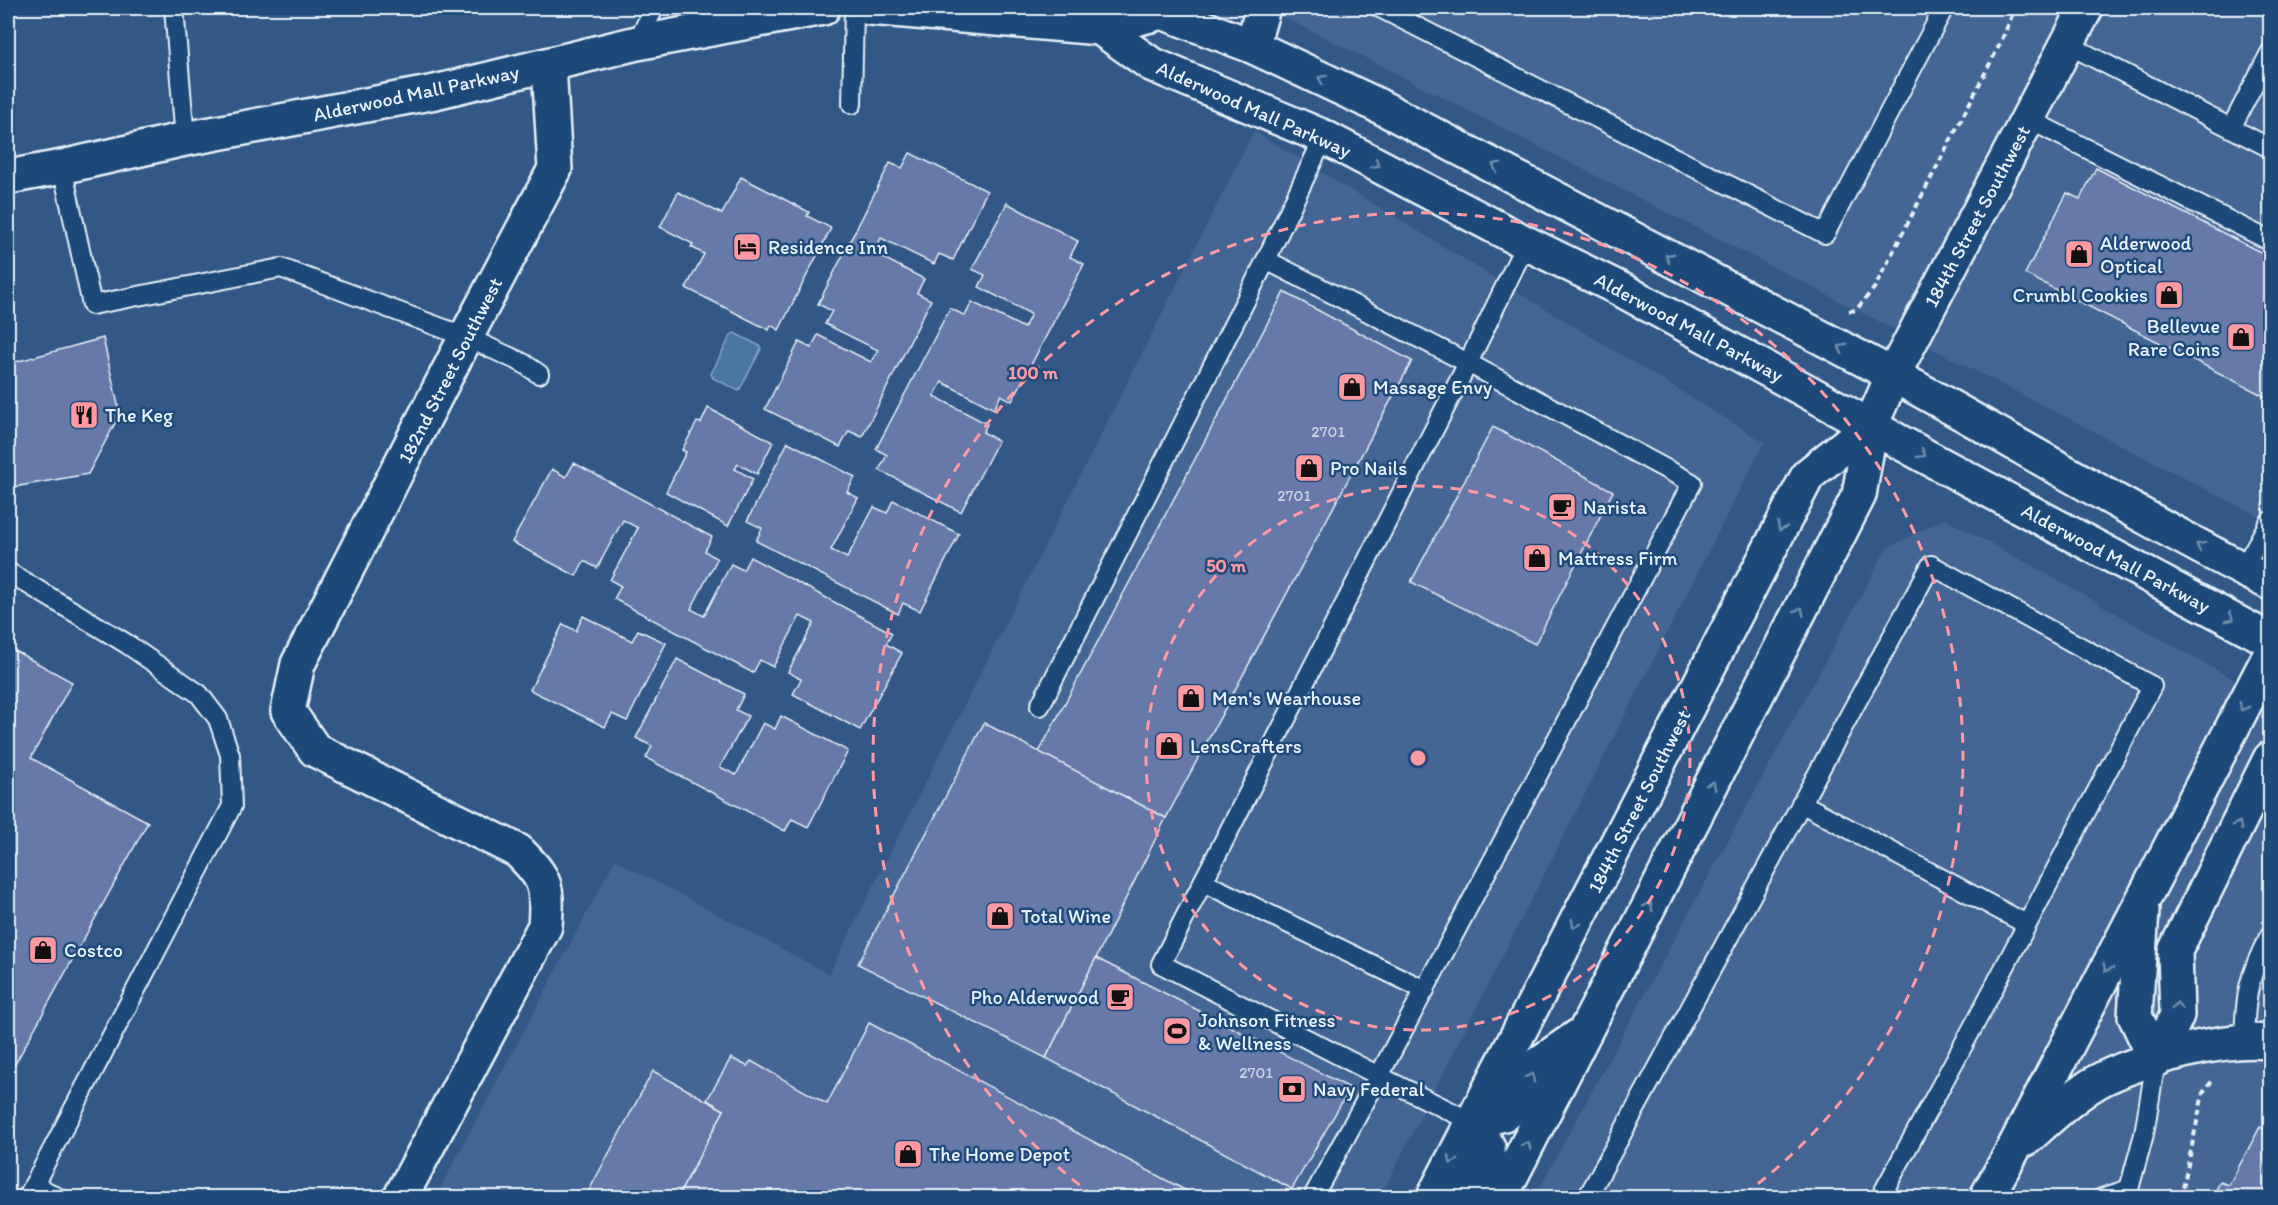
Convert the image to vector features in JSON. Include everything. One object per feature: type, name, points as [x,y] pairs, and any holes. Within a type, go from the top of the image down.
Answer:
[{"type":"main road","name":"Alderwood Mall Parkway","points":[[8,177],[185,139],[435,92],[637,43],[823,8]]},
{"type":"main road","points":[[870,8],[1100,28],[1162,12],[1252,45],[1379,106],[1893,375],[1976,419],[2025,450],[2257,576]]},
{"type":"main road","points":[[1252,45],[1263,8]]},
{"type":"main road","name":"184th Street Southwest","points":[[1500,1197],[1859,495],[1871,425],[1893,375],[2086,8]]},
{"type":"main road","name":"Alderwood Mall Parkway","points":[[1100,28],[1151,64],[1324,137],[1526,243],[1622,290],[1938,463],[2271,640]]},
{"type":"main road","name":"182nd Street Southwest","points":[[400,1197],[544,926],[548,895],[538,871],[519,851],[315,750],[288,711],[298,664],[555,169],[549,65]]},
{"type":"main road","name":"184th Street Southwest","points":[[1433,1197],[1808,475],[1871,425]]},
{"type":"main road","points":[[1986,1197],[2013,1150],[2271,655]]},
{"type":"main road","points":[[2156,1059],[2177,1015],[2175,951],[2271,759]]},
{"type":"main road","points":[[2143,897],[2135,1016],[2156,1059]]},
{"type":"main road","points":[[1467,1197],[1488,1152],[1488,1147],[1472,1122],[1504,1114],[1510,1110],[1544,1058],[1583,1032]]},
{"type":"main road","points":[[2013,1150],[2063,1106],[2104,1077],[2203,1046],[2257,1042]]},
{"type":"lane","points":[[174,8],[185,139]]},
{"type":"lane","points":[[637,43],[654,8]]},
{"type":"lane","points":[[852,104],[854,8]]},
{"type":"lane","points":[[1380,8],[1825,234],[1944,8]]},
{"type":"lane","points":[[2067,44],[2271,148]]},
{"type":"lane","points":[[2232,128],[2271,54]]},
{"type":"lane","points":[[2028,119],[2271,242]]},
{"type":"lane","points":[[1040,706],[1266,260],[1324,137]]},
{"type":"lane","points":[[62,167],[92,305],[281,268],[466,337],[523,363],[539,374]]},
{"type":"lane","points":[[1472,1122],[1161,964],[1468,363],[1526,243]]},
{"type":"lane","points":[[1266,260],[1468,363],[1692,483],[1425,990],[1314,1192]]},
{"type":"lane","points":[[2257,576],[2271,521]]},
{"type":"lane","points":[[1587,1197],[1931,565],[2152,686],[1880,1197]]},
{"type":"lane","points":[[8,572],[127,644],[199,694],[218,718],[231,765],[232,806],[31,1191],[58,1197]]},
{"type":"lane","points":[[1802,803],[2026,924]]},
{"type":"lane","points":[[1203,882],[1425,990]]},
{"type":"lane","points":[[2257,1042],[2245,1001],[2256,961],[2271,935]]},
{"type":"lane","points":[[2102,1197],[2129,1193],[2144,1134],[2156,1059]]},
{"type":"path","points":[[1843,312],[1856,310],[1875,287],[2001,42],[2015,8]]},
{"type":"path","points":[[2181,1197],[2203,1093]]},
{"type":"shaded area","points":[[1265,8],[2270,8],[2270,522],[1358,54]]},
{"type":"shaded area","points":[[1254,131],[1764,442],[1380,1197],[435,1198],[615,860],[829,974]]},
{"type":"shaded area","points":[[734,333],[760,346],[761,349],[739,391],[713,378],[711,374]]},
{"type":"shaded area","points":[[1945,519],[2270,698],[2270,1197],[1534,1198],[1887,548]]},
{"type":"building","points":[[910,153],[987,191],[953,260],[939,254],[934,264],[881,238],[874,253],[924,279],[917,293],[931,300],[862,437],[849,431],[840,447],[765,409],[799,342],[811,348],[818,335],[871,362],[878,350],[825,324],[832,311],[818,304],[890,163],[902,168]]},
{"type":"building","points":[[2096,168],[2270,257],[2270,399],[2025,274],[2067,193],[2080,199]]},
{"type":"building","points":[[741,177],[809,212],[807,216],[831,228],[779,330],[771,325],[769,330],[686,288],[704,254],[691,247],[693,244],[660,227],[678,192],[722,214]]},
{"type":"building","points":[[1007,203],[1078,241],[1070,257],[1084,264],[1012,401],[1001,395],[994,409],[942,382],[934,396],[987,424],[983,432],[998,441],[961,512],[879,470],[887,455],[876,449],[950,308],[965,316],[972,302],[1024,328],[1031,314],[979,287],[985,275],[972,269]]},
{"type":"building","points":[[1284,292],[1412,361],[1166,818],[1039,752]]},
{"type":"building","points":[[103,338],[120,414],[88,474],[8,488],[8,364]]},
{"type":"building","points":[[708,408],[773,442],[757,474],[738,464],[735,469],[753,479],[728,526],[666,492],[686,452],[682,450],[697,422],[701,423]]},
{"type":"building","points":[[1493,427],[1613,491],[1535,644],[1411,582]]},
{"type":"building","points":[[788,442],[855,477],[847,492],[858,498],[831,550],[847,558],[874,507],[887,513],[893,500],[959,534],[920,611],[903,603],[898,614],[756,541],[762,528],[747,521]]},
{"type":"building","points":[[574,463],[712,537],[705,551],[717,559],[691,609],[704,616],[731,564],[743,570],[750,557],[892,633],[886,644],[902,653],[860,730],[793,694],[801,679],[788,672],[814,623],[800,616],[773,667],[760,660],[753,673],[614,599],[621,586],[610,580],[638,528],[623,520],[597,568],[584,561],[576,576],[512,542],[552,469],[566,477]]},
{"type":"building","points":[[583,616],[632,641],[638,630],[666,643],[627,721],[612,714],[605,727],[530,690],[563,624],[576,631]]},
{"type":"building","name":"Costco","points":[[8,647],[72,682],[31,758],[148,822],[8,1077]]},
{"type":"building","points":[[677,659],[744,694],[736,710],[748,716],[720,767],[736,775],[763,723],[775,729],[781,716],[848,751],[808,827],[792,819],[785,831],[646,758],[652,746],[636,738]]},
{"type":"building","name":"Total Wine","points":[[984,723],[1166,818],[1046,1058],[858,964]]},
{"type":"building","points":[[1096,958],[1350,1088],[1292,1189],[1046,1058]]},
{"type":"building","name":"The Home Depot","points":[[869,1023],[1200,1198],[677,1198],[724,1110],[707,1100],[731,1058],[747,1066],[751,1061],[827,1104]]},
{"type":"building","points":[[653,1071],[724,1110],[677,1198],[585,1198]]},
{"type":"building","points":[[2260,1127],[2270,1132],[2270,1198],[2212,1198],[2220,1182],[2229,1185]]},
{"type":"place","name":"Residence Inn","points":[[747,247]]},
{"type":"place","name":"Alderwood Optical","points":[[2079,254]]},
{"type":"place","name":"Crumbl Cookies","points":[[2169,295]]},
{"type":"place","name":"Bellevue Rare Coins","points":[[2241,337]]},
{"type":"place","name":"Massage Envy","points":[[1352,387]]},
{"type":"place","name":"The Keg","points":[[84,415]]},
{"type":"place","name":"Pro Nails","points":[[1309,468]]},
{"type":"place","name":"Narista","points":[[1562,507]]},
{"type":"place","name":"Mattress Firm","points":[[1537,558]]},
{"type":"place","name":"Men's Wearhouse","points":[[1191,698]]},
{"type":"place","name":"LensCrafters","points":[[1169,746]]},
{"type":"place","name":"Total Wine","points":[[1000,916]]},
{"type":"place","name":"Costco","points":[[43,950]]},
{"type":"place","name":"Pho Alderwood","points":[[1120,997]]},
{"type":"place","name":"Johnson Fitness & Wellness","points":[[1177,1031]]},
{"type":"place","name":"Navy Federal","points":[[1292,1089]]},
{"type":"place","name":"The Home Depot","points":[[908,1154]]}]
